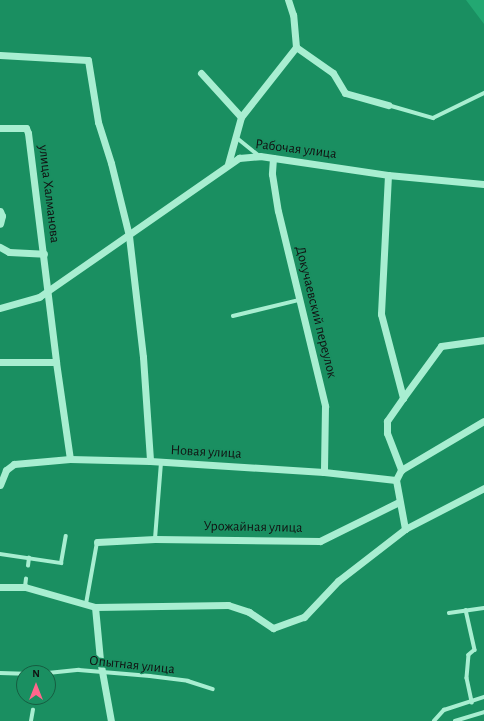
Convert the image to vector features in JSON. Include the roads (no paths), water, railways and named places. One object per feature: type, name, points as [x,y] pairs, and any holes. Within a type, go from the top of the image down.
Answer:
[{"type":"street","points":[[228,164],[241,117],[296,47],[293,15],[288,0]]},
{"type":"street","points":[[296,47],[333,73],[345,92],[388,105]]},
{"type":"street","points":[[0,55],[88,60],[98,122],[112,163],[129,236],[143,357],[150,461]]},
{"type":"street","points":[[202,73],[241,117]]},
{"type":"street","name":"улица Халманова","points":[[0,128],[26,128],[28,133],[56,362],[70,459]]},
{"type":"street","name":"Рабочая улица","points":[[0,308],[39,297],[129,236],[228,164],[239,158],[260,156],[388,175],[484,184]]},
{"type":"street","name":"Докучаевский переулок","points":[[273,158],[278,211],[325,406],[324,472]]},
{"type":"street","points":[[388,175],[381,314],[403,398]]},
{"type":"street","points":[[0,212],[2,216],[0,224]]},
{"type":"street","points":[[0,247],[9,252],[44,254]]},
{"type":"street","points":[[401,470],[388,433],[387,421],[441,346],[484,340]]},
{"type":"street","points":[[0,362],[56,362]]},
{"type":"street","points":[[405,529],[396,480],[401,470],[484,421]]},
{"type":"street","name":"Новая улица","points":[[0,485],[6,470],[14,464],[70,459],[150,461],[324,472],[396,480]]},
{"type":"street","points":[[0,587],[25,587],[95,607],[228,605],[249,612],[273,628],[304,617],[338,581],[405,529],[484,488]]},
{"type":"street","name":"Урожайная улица","points":[[97,542],[155,539],[320,541],[399,502]]},
{"type":"street","points":[[95,607],[100,660],[104,673],[111,721]]},
{"type":"lane","points":[[388,105],[433,118],[484,93]]},
{"type":"lane","points":[[236,137],[260,156]]},
{"type":"lane","points":[[233,316],[299,300]]},
{"type":"lane","points":[[155,539],[161,462]]},
{"type":"lane","points":[[0,554],[61,563],[66,536]]},
{"type":"lane","points":[[86,604],[97,542]]},
{"type":"lane","points":[[28,566],[29,558]]},
{"type":"lane","points":[[25,587],[26,579]]},
{"type":"lane","points":[[449,613],[484,608]]},
{"type":"lane","points":[[466,610],[474,650],[468,655],[467,678],[472,702]]},
{"type":"lane","name":"Опытная улица","points":[[56,672],[78,670],[188,681],[213,689]]},
{"type":"lane","points":[[0,673],[16,674]]},
{"type":"lane","points":[[434,721],[444,710],[484,697]]},
{"type":"lane","points":[[31,721],[33,710]]},
{"type":"lane","points":[[455,721],[484,712]]}]
